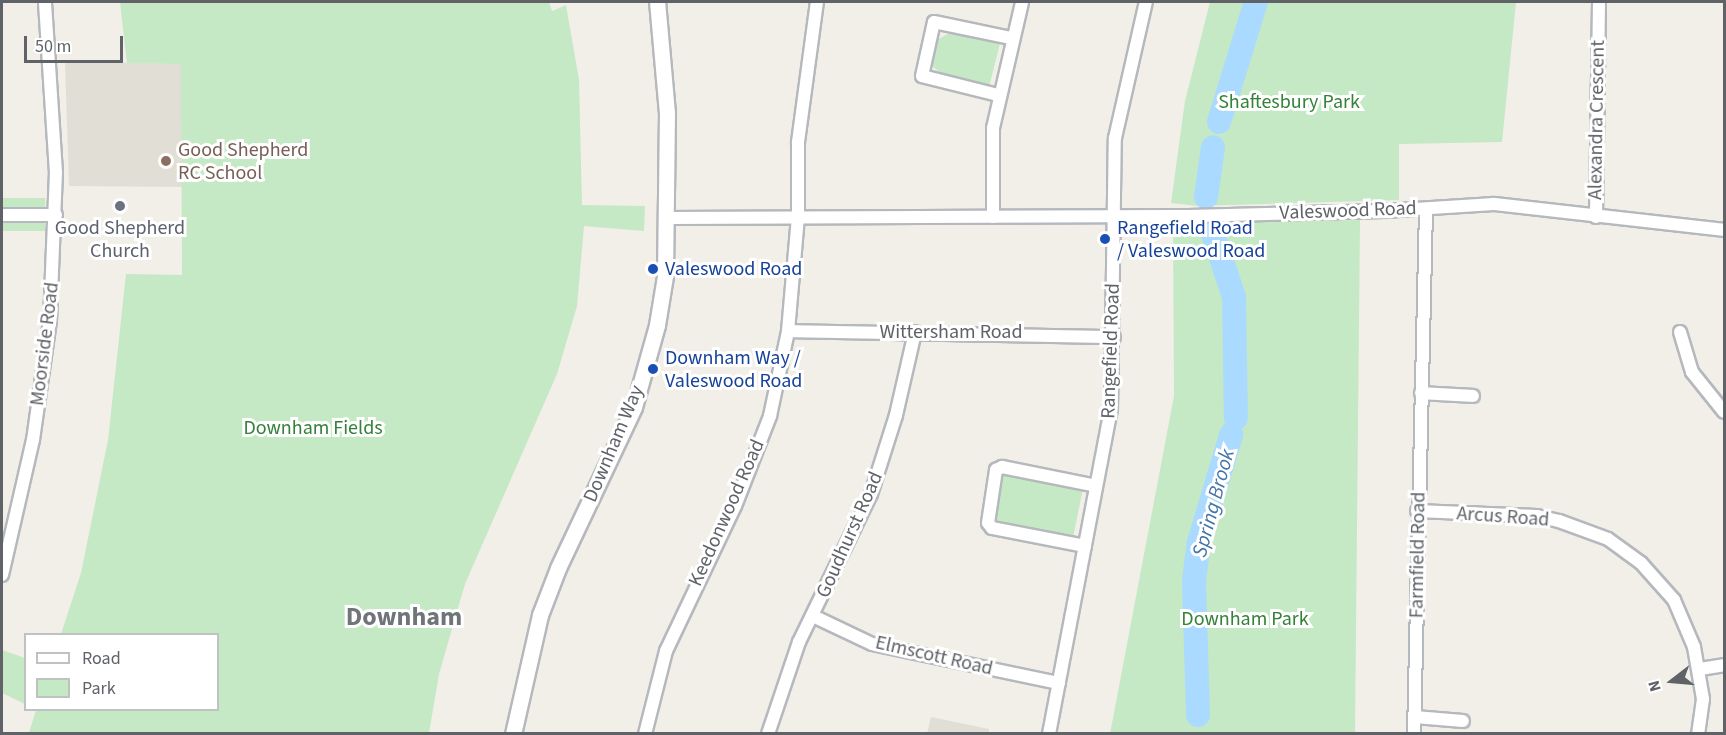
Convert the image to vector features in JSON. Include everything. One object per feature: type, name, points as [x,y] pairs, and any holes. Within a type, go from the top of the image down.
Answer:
[{"type":"street","name":"Moorside Road","points":[[2,575],[33,440],[50,321],[56,215],[55,106],[45,2]]},
{"type":"street","name":"Downham Way","points":[[513,734],[522,681],[547,596],[634,406],[657,325],[667,218],[667,113],[657,2]]},
{"type":"street","name":"Keedonwood Road","points":[[645,734],[670,641],[735,506],[766,427],[788,331],[798,217],[798,142],[817,2]]},
{"type":"street","points":[[993,217],[993,144],[998,95],[1022,2]]},
{"type":"street","name":"Rangefield Road","points":[[1049,734],[1111,410],[1118,115],[1146,2]]},
{"type":"street","name":"Alexandra Crescent","points":[[1599,2],[1596,217],[1725,230]]},
{"type":"street","points":[[998,95],[922,76],[934,22],[1011,38]]},
{"type":"street","name":"Valeswood Road","points":[[667,218],[1114,217],[1426,209],[1494,204],[1596,217]]},
{"type":"street","name":"Farmfield Road","points":[[1414,734],[1426,209]]},
{"type":"street","points":[[2,215],[56,215]]},
{"type":"street","name":"Wittersham Road","points":[[788,331],[1114,337]]},
{"type":"street","name":"Goudhurst Road","points":[[768,734],[799,642],[877,477],[915,332]]},
{"type":"street","points":[[1680,332],[1692,372],[1725,412]]},
{"type":"street","points":[[1421,393],[1473,396]]},
{"type":"street","points":[[1085,546],[992,528],[988,523],[996,470],[1002,467],[1096,486]]},
{"type":"street","name":"Arcus Road","points":[[1418,512],[1537,516],[1584,528],[1608,539],[1641,563],[1674,600],[1700,669],[1702,699],[1698,734]]},
{"type":"street","name":"Elmscott Road","points":[[813,616],[872,644],[1059,683]]},
{"type":"street","points":[[1700,669],[1725,665]]},
{"type":"street","points":[[1415,717],[1463,721]]},
{"type":"shaded area","name":"Good Shepherd RC School","points":[[65,62],[216,64],[183,216],[183,187],[69,186]]},
{"type":"shaded area","points":[[931,717],[989,729],[989,733],[927,733]]},
{"type":"green space","name":"Downham Fields","points":[[120,2],[549,2],[552,11],[566,5],[579,80],[582,205],[645,206],[644,231],[584,226],[577,306],[557,374],[465,584],[439,674],[429,733],[29,733],[36,711],[219,711],[219,633],[61,633],[81,573],[108,440],[126,274],[182,275],[181,64],[127,63]]},
{"type":"green space","name":"Shaftesbury Park","points":[[1210,2],[1516,2],[1502,142],[1399,144],[1399,200],[1198,206],[1171,203],[1185,101]]},
{"type":"green space","points":[[953,31],[1000,43],[989,87],[944,76],[932,66],[937,40]]},
{"type":"green space","points":[[2,198],[45,198],[45,209],[2,209]]},
{"type":"green space","name":"Downham Park","points":[[1360,220],[1355,733],[1110,734],[1174,396],[1173,222]]},
{"type":"green space","points":[[2,221],[45,221],[45,231],[2,231]]},
{"type":"green space","points":[[1001,473],[1083,488],[1073,538],[994,522]]},
{"type":"green space","points":[[2,650],[24,658],[24,704],[2,693]]},
{"type":"waterway","name":"Spring Brook","points":[[1219,122],[1256,2]]},
{"type":"waterway","points":[[1206,197],[1213,147]]},
{"type":"waterway","name":"Spring Brook","points":[[1211,228],[1234,297],[1236,418]]},
{"type":"waterway","name":"Spring Brook","points":[[1198,715],[1194,581],[1199,542],[1231,435]]},
{"type":"place","name":"Good Shepherd RC School","points":[[166,161]]},
{"type":"place","name":"Good Shepherd Church","points":[[120,206]]},
{"type":"place","name":"Rangefield Road / Valeswood Road","points":[[1105,239]]},
{"type":"place","name":"Valeswood Road","points":[[653,269]]},
{"type":"place","name":"Downham Way / Valeswood Road","points":[[653,369]]},
{"type":"district","name":"Downham","points":[[404,617]]}]
